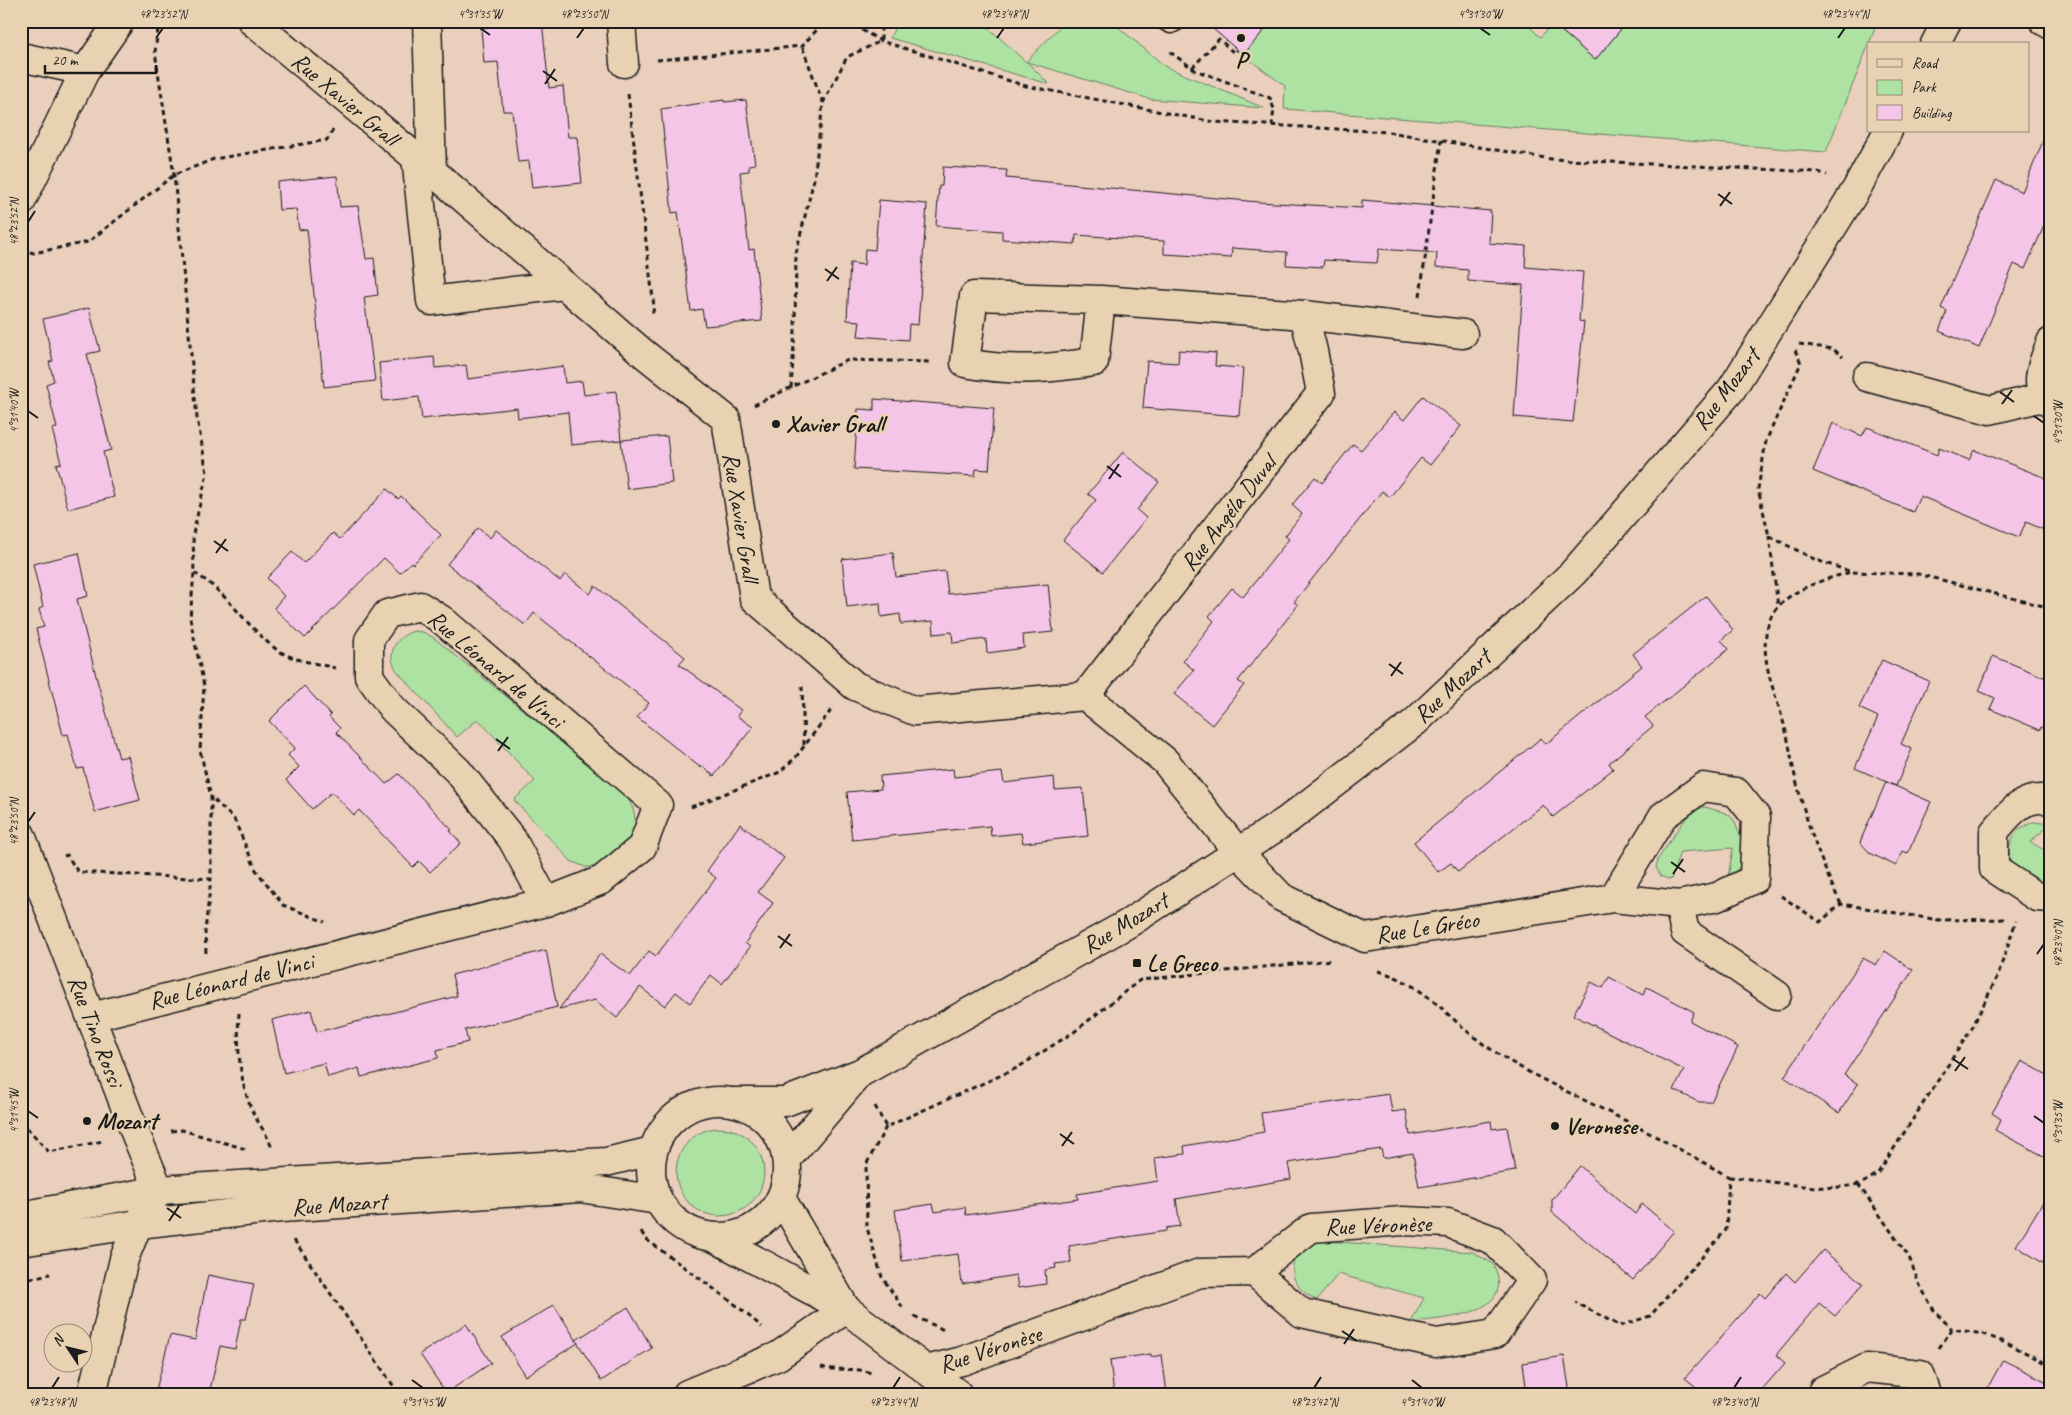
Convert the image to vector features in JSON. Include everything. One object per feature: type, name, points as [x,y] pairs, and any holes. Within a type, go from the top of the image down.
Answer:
[{"type":"street","points":[[21,202],[85,71],[120,21]]},
{"type":"street","name":"Rue Xavier Grall","points":[[252,21],[348,103],[424,164],[642,353],[726,418],[754,598],[855,686],[915,711],[1085,696]]},
{"type":"street","points":[[424,164],[427,21]]},
{"type":"street","points":[[621,21],[624,63]]},
{"type":"street","points":[[1936,42],[1947,21]]},
{"type":"street","points":[[2044,21],[2051,25]]},
{"type":"street","points":[[21,57],[85,71]]},
{"type":"street","name":"Rue Mozart","points":[[733,1102],[786,1102],[860,1073],[1129,923],[1237,851],[1286,821],[1415,722],[1573,573],[1731,390],[1857,188],[1887,132]]},
{"type":"street","name":"Rue Xavier Grall","points":[[424,164],[430,301],[564,285]]},
{"type":"street","points":[[1101,300],[1094,362],[1034,370],[995,368],[965,363],[974,296],[1101,300],[1304,316],[1463,334]]},
{"type":"street","name":"Rue Angéla Duval","points":[[1085,696],[1321,392],[1314,351],[1304,316]]},
{"type":"street","points":[[1867,377],[1990,410],[2047,400],[2038,374],[2051,342]]},
{"type":"street","name":"Rue Léonard de Vinci","points":[[91,1017],[546,902],[602,880],[642,847],[658,805],[442,620],[420,606],[387,614],[369,640],[369,676]]},
{"type":"street","points":[[369,676],[393,709],[458,771],[512,839],[546,902]]},
{"type":"street","points":[[1085,696],[1165,761],[1237,851]]},
{"type":"street","points":[[1613,898],[1663,816],[1704,788],[1736,792],[1756,817],[1754,879]]},
{"type":"street","points":[[2044,898],[1994,868],[1994,832],[2017,805],[2044,799],[2051,800]]},
{"type":"street","name":"Rue Tino Rossi","points":[[21,835],[159,1190]]},
{"type":"street","name":"Rue Le Gréco","points":[[1237,851],[1281,897],[1365,938],[1613,898],[1679,905],[1717,898],[1754,879]]},
{"type":"street","points":[[1679,905],[1685,932],[1777,995]]},
{"type":"street","name":"Rue Mozart","points":[[787,1159],[860,1073]]},
{"type":"street","points":[[713,1237],[755,1227],[781,1198],[787,1179],[787,1159],[777,1133],[758,1113],[733,1102],[712,1101],[692,1106],[680,1113],[661,1133],[652,1151],[651,1176],[658,1200],[672,1219],[691,1232],[713,1237],[846,1308],[958,1394]]},
{"type":"street","name":"Rue Mozart","points":[[21,1242],[138,1224],[279,1195],[606,1162],[652,1151]]},
{"type":"street","name":"Rue Mozart","points":[[21,1216],[159,1190],[279,1195],[580,1188],[658,1200]]},
{"type":"street","points":[[92,1394],[124,1259],[138,1224],[159,1190]]},
{"type":"street","points":[[781,1198],[846,1308]]},
{"type":"street","name":"Rue Véronèse","points":[[926,1370],[962,1361],[1200,1274],[1254,1272],[1311,1228],[1403,1221],[1448,1223],[1494,1240],[1532,1280],[1495,1334],[1436,1343],[1302,1313],[1254,1272]]},
{"type":"street","points":[[687,1394],[778,1356],[846,1308]]},
{"type":"street","points":[[1822,1394],[1823,1390],[1867,1368],[1924,1384]]},
{"type":"lane","points":[[1165,21],[1171,24],[1177,21]]},
{"type":"path","points":[[159,21],[155,52],[174,175],[196,418],[207,473],[193,534],[194,573],[190,618],[204,686],[200,750],[211,797],[211,879],[205,931],[206,962]]},
{"type":"path","points":[[642,353],[654,307],[624,63],[802,46],[825,21]]},
{"type":"path","points":[[846,21],[881,41],[1026,86],[1214,122],[1389,132],[1551,159],[1818,172],[1832,177]]},
{"type":"path","points":[[881,21],[881,41]]},
{"type":"path","points":[[1192,68],[1218,39],[1234,53],[1237,50]]},
{"type":"path","points":[[790,388],[795,330],[796,253],[814,179],[823,104],[847,57],[881,41]]},
{"type":"path","points":[[1166,44],[1169,52],[1192,68],[1270,98],[1274,108],[1272,125]]},
{"type":"path","points":[[802,46],[823,104]]},
{"type":"path","points":[[21,250],[34,253],[88,242],[174,175],[214,159],[327,140],[348,103]]},
{"type":"path","points":[[1416,328],[1441,140]]},
{"type":"path","points":[[1778,607],[1768,536],[1758,489],[1766,441],[1801,363],[1791,343],[1833,349],[1867,377]]},
{"type":"path","points":[[726,418],[848,360],[965,363]]},
{"type":"path","points":[[1768,536],[1816,560],[1852,572],[1918,574],[2051,608]]},
{"type":"path","points":[[1840,904],[1822,866],[1812,835],[1794,772],[1786,729],[1772,686],[1765,649],[1770,618],[1778,607],[1812,583],[1852,572]]},
{"type":"path","points":[[194,573],[209,581],[243,619],[277,650],[297,659],[369,676]]},
{"type":"path","points":[[801,639],[804,745]]},
{"type":"path","points":[[658,805],[692,807],[780,772],[804,745],[824,716],[855,686]]},
{"type":"path","points":[[211,797],[234,819],[256,870],[283,904],[326,922]]},
{"type":"path","points":[[78,872],[211,879]]},
{"type":"path","points":[[1754,879],[1820,922],[1840,904]]},
{"type":"path","points":[[1374,970],[1394,975],[1425,992],[1485,1045],[1531,1073],[1675,1145],[1729,1177],[1760,1179],[1816,1188],[1858,1184],[1878,1173],[1972,1028],[1998,975],[2016,919],[2044,898]]},
{"type":"path","points":[[1840,904],[1938,920],[2016,919]]},
{"type":"path","points":[[962,1361],[948,1332],[906,1312],[882,1277],[867,1228],[866,1165],[886,1127],[1016,1068],[1074,1032],[1140,980],[1336,959]]},
{"type":"path","points":[[248,977],[239,1009],[238,1052],[251,1109],[270,1141],[279,1195],[288,1232],[399,1394]]},
{"type":"path","points":[[874,1104],[886,1127]]},
{"type":"path","points":[[1575,1302],[1620,1326],[1650,1316],[1726,1230],[1729,1177]]},
{"type":"path","points":[[1858,1184],[1909,1257],[1919,1284],[1935,1312],[1952,1329],[1984,1334],[2013,1346],[2051,1366]]},
{"type":"path","points":[[636,1226],[647,1240],[736,1305],[766,1331],[778,1356],[832,1370],[863,1369],[878,1376]]},
{"type":"path","points":[[21,1280],[59,1272]]},
{"type":"path","points":[[1924,1384],[1952,1329]]},
{"type":"green space","points":[[898,21],[981,21],[1026,62],[1065,21],[1111,21],[1166,67],[1264,108],[1150,99],[1027,62],[1049,84],[890,38]]},
{"type":"green space","points":[[1272,21],[1524,21],[1540,37],[1553,24],[1595,60],[1628,21],[1878,21],[1870,42],[1867,42],[1867,49],[1826,152],[1284,109],[1285,86],[1243,55]]},
{"type":"green space","points":[[414,631],[423,632],[434,638],[621,789],[634,813],[635,826],[632,839],[599,867],[585,867],[571,861],[514,800],[535,781],[478,719],[457,737],[397,671],[392,658],[394,646],[402,637]]},
{"type":"green space","points":[[1706,807],[1727,814],[1735,822],[1743,849],[1742,861],[1739,867],[1728,877],[1733,848],[1680,852],[1671,880],[1660,876],[1656,867],[1658,859],[1673,836],[1692,813]]},
{"type":"green space","points":[[2033,822],[2051,824],[2030,842],[2051,854],[2051,881],[2034,881],[2013,867],[2009,857],[2009,847],[2013,837],[2019,829]]},
{"type":"green space","points":[[720,1128],[737,1131],[745,1135],[757,1147],[761,1155],[764,1172],[761,1189],[757,1197],[745,1209],[737,1213],[720,1216],[703,1213],[695,1209],[683,1197],[679,1189],[676,1172],[679,1155],[683,1147],[695,1135],[703,1131]]},
{"type":"green space","points":[[1312,1240],[1473,1252],[1493,1264],[1498,1281],[1496,1294],[1487,1304],[1474,1311],[1441,1319],[1411,1322],[1424,1298],[1338,1274],[1317,1300],[1299,1287],[1293,1272],[1297,1255]]},
{"type":"building","points":[[493,21],[542,21],[549,88],[563,86],[568,137],[577,137],[582,183],[532,188],[529,161],[518,162],[512,111],[503,111],[498,62],[484,63],[481,28],[494,26]]},
{"type":"building","name":"P","points":[[1204,21],[1272,21],[1243,55]]},
{"type":"building","points":[[1550,21],[1628,21],[1595,60]]},
{"type":"building","points":[[724,100],[724,102],[746,100],[755,164],[749,165],[749,171],[740,172],[749,250],[754,249],[762,321],[705,326],[702,309],[691,311],[678,212],[672,213],[661,109]]},
{"type":"building","points":[[2050,124],[2051,210],[2025,269],[2014,264],[1979,348],[1939,331],[1947,311],[1941,308],[1996,180],[2022,192]]},
{"type":"building","points":[[943,167],[1007,170],[1006,178],[1258,202],[1362,208],[1362,200],[1491,211],[1489,243],[1526,246],[1525,267],[1583,272],[1579,321],[1584,322],[1573,422],[1514,417],[1523,285],[1468,281],[1468,270],[1436,267],[1437,253],[1379,249],[1377,263],[1324,260],[1323,267],[1286,265],[1287,252],[1232,248],[1231,258],[1164,254],[1164,241],[1076,235],[1075,244],[1002,239],[1002,231],[936,226],[939,186],[942,186]]},
{"type":"building","points":[[337,176],[340,207],[358,206],[366,259],[374,258],[378,295],[364,297],[375,381],[324,387],[307,229],[299,230],[296,209],[279,210],[277,182]]},
{"type":"building","points":[[879,200],[927,204],[918,325],[909,324],[908,340],[858,336],[860,321],[847,320],[850,263],[864,265],[865,249],[875,250]]},
{"type":"building","points":[[89,308],[100,351],[87,354],[111,450],[103,452],[114,497],[68,509],[56,464],[61,463],[52,429],[57,428],[46,384],[54,381],[49,362],[53,361],[43,319]]},
{"type":"building","points":[[1179,350],[1216,353],[1215,366],[1243,368],[1239,416],[1143,408],[1147,361],[1178,363]]},
{"type":"building","points":[[434,357],[435,368],[466,365],[468,379],[563,366],[565,383],[582,381],[584,395],[616,391],[621,440],[571,445],[568,412],[518,418],[517,408],[422,419],[419,397],[383,401],[379,363]]},
{"type":"building","points":[[1423,396],[1461,426],[1430,465],[1421,458],[1390,497],[1382,491],[1294,602],[1298,605],[1238,681],[1244,685],[1212,725],[1174,694],[1194,670],[1183,661],[1214,621],[1209,616],[1232,588],[1243,597],[1289,539],[1285,536],[1302,514],[1292,505],[1315,477],[1322,483],[1353,444],[1361,450],[1394,412],[1404,420]]},
{"type":"building","points":[[874,399],[994,408],[989,470],[976,469],[975,476],[854,469],[858,409],[874,410]]},
{"type":"building","points":[[1833,423],[1862,436],[1867,427],[1937,455],[1939,448],[1969,460],[1974,450],[2051,480],[2051,533],[2026,522],[2019,537],[1920,496],[1913,512],[1813,471]]},
{"type":"building","points":[[667,436],[672,483],[627,489],[621,440]]},
{"type":"building","points":[[1123,452],[1159,482],[1137,510],[1146,518],[1103,572],[1063,540],[1096,500],[1088,494]]},
{"type":"building","points":[[387,489],[398,499],[401,496],[441,535],[413,564],[411,562],[400,573],[384,558],[305,638],[274,608],[284,596],[267,578],[292,552],[304,563],[333,533],[340,539]]},
{"type":"building","points":[[478,528],[490,538],[496,530],[560,581],[565,574],[590,594],[595,586],[685,657],[679,664],[741,710],[737,716],[753,727],[714,776],[702,766],[701,768],[637,717],[649,703],[534,613],[525,625],[447,564]]},
{"type":"building","points":[[79,553],[88,596],[77,599],[97,680],[119,758],[128,756],[140,800],[95,812],[83,768],[77,769],[68,734],[63,735],[36,629],[44,627],[39,609],[43,607],[33,564]]},
{"type":"building","points":[[893,553],[896,577],[945,571],[948,594],[1048,584],[1053,632],[1023,635],[1024,648],[987,653],[986,639],[953,643],[952,632],[934,634],[933,621],[901,624],[900,614],[881,617],[880,603],[847,607],[842,559]]},
{"type":"building","points":[[1706,596],[1733,630],[1721,640],[1729,649],[1645,717],[1653,726],[1609,763],[1613,769],[1553,817],[1543,805],[1458,872],[1451,863],[1438,872],[1414,842],[1541,738],[1546,744],[1642,666],[1633,654]]},
{"type":"building","points":[[1993,656],[2051,680],[2051,731],[2041,727],[2040,730],[1990,709],[1995,698],[1979,691]]},
{"type":"building","points":[[1882,660],[1929,681],[1901,744],[1912,749],[1896,786],[1855,768],[1878,717],[1859,708]]},
{"type":"building","points":[[304,686],[331,715],[329,717],[340,728],[336,732],[386,784],[399,774],[452,830],[450,831],[461,843],[430,872],[419,861],[413,867],[359,810],[354,815],[332,792],[312,809],[286,780],[299,767],[288,755],[295,748],[269,721]]},
{"type":"building","points":[[953,769],[954,777],[1002,772],[1004,783],[1054,777],[1055,790],[1083,788],[1088,836],[1023,843],[1021,833],[991,836],[990,826],[852,840],[847,792],[881,789],[880,776]]},
{"type":"building","points":[[1886,782],[1931,802],[1908,853],[1902,851],[1896,866],[1870,853],[1860,842]]},
{"type":"building","points":[[740,824],[784,858],[758,892],[773,903],[745,943],[750,947],[722,984],[711,975],[690,1003],[676,992],[665,1006],[640,987],[617,1018],[595,1000],[559,1009],[600,954],[630,976],[649,951],[656,956],[716,878],[707,871]]},
{"type":"building","points":[[546,950],[557,1007],[465,1030],[468,1042],[437,1050],[438,1058],[399,1068],[361,1077],[359,1068],[328,1077],[324,1063],[284,1073],[272,1020],[311,1010],[317,1032],[457,996],[452,975]]},
{"type":"building","points":[[1885,951],[1913,970],[1844,1075],[1858,1084],[1839,1113],[1784,1077],[1863,958],[1876,965]]},
{"type":"building","points":[[1609,977],[1643,995],[1647,987],[1694,1012],[1690,1021],[1738,1047],[1711,1102],[1699,1102],[1674,1090],[1684,1070],[1573,1015],[1591,982],[1603,988]]},
{"type":"building","points":[[2022,1061],[2051,1077],[2051,1160],[1995,1130],[2001,1119],[1992,1113]]},
{"type":"building","points":[[1389,1094],[1392,1112],[1406,1110],[1410,1135],[1491,1121],[1492,1129],[1507,1127],[1515,1171],[1419,1187],[1413,1153],[1383,1158],[1381,1149],[1288,1163],[1291,1179],[1176,1199],[1180,1226],[1166,1228],[1166,1231],[1069,1246],[1071,1262],[1055,1264],[1056,1268],[1045,1270],[1046,1284],[1018,1288],[1016,1275],[962,1284],[958,1254],[902,1261],[895,1210],[933,1204],[935,1212],[965,1207],[966,1215],[1078,1199],[1077,1194],[1158,1181],[1155,1158],[1185,1154],[1184,1146],[1264,1132],[1261,1113]]},
{"type":"building","points":[[1580,1166],[1635,1214],[1642,1204],[1674,1231],[1633,1280],[1552,1212],[1552,1200]]},
{"type":"building","points":[[2051,1189],[2051,1268],[2016,1246]]},
{"type":"building","points":[[1823,1250],[1863,1284],[1835,1316],[1819,1303],[1776,1355],[1785,1363],[1758,1394],[1705,1394],[1685,1378],[1760,1293],[1765,1298],[1786,1273],[1795,1282]]},
{"type":"building","points":[[208,1275],[254,1284],[246,1319],[241,1319],[235,1349],[220,1346],[209,1394],[155,1394],[170,1335],[195,1340]]},
{"type":"building","points":[[554,1305],[578,1343],[525,1376],[502,1337]]},
{"type":"building","points":[[628,1307],[652,1348],[601,1381],[576,1340]]},
{"type":"building","points":[[466,1324],[491,1363],[446,1393],[420,1354]]},
{"type":"building","points":[[1151,1354],[1151,1357],[1162,1355],[1167,1394],[1114,1394],[1110,1360]]},
{"type":"building","points":[[1564,1356],[1570,1394],[1527,1394],[1523,1363]]},
{"type":"building","points":[[2003,1360],[2051,1384],[2051,1394],[1984,1394]]},
{"type":"place","name":"P","points":[[1241,38]]},
{"type":"place","name":"Xavier Grall","points":[[776,424]]},
{"type":"place","name":"Le Greco","points":[[1137,963]]},
{"type":"place","name":"Mozart","points":[[87,1121]]},
{"type":"place","name":"Veronese","points":[[1555,1126]]}]
